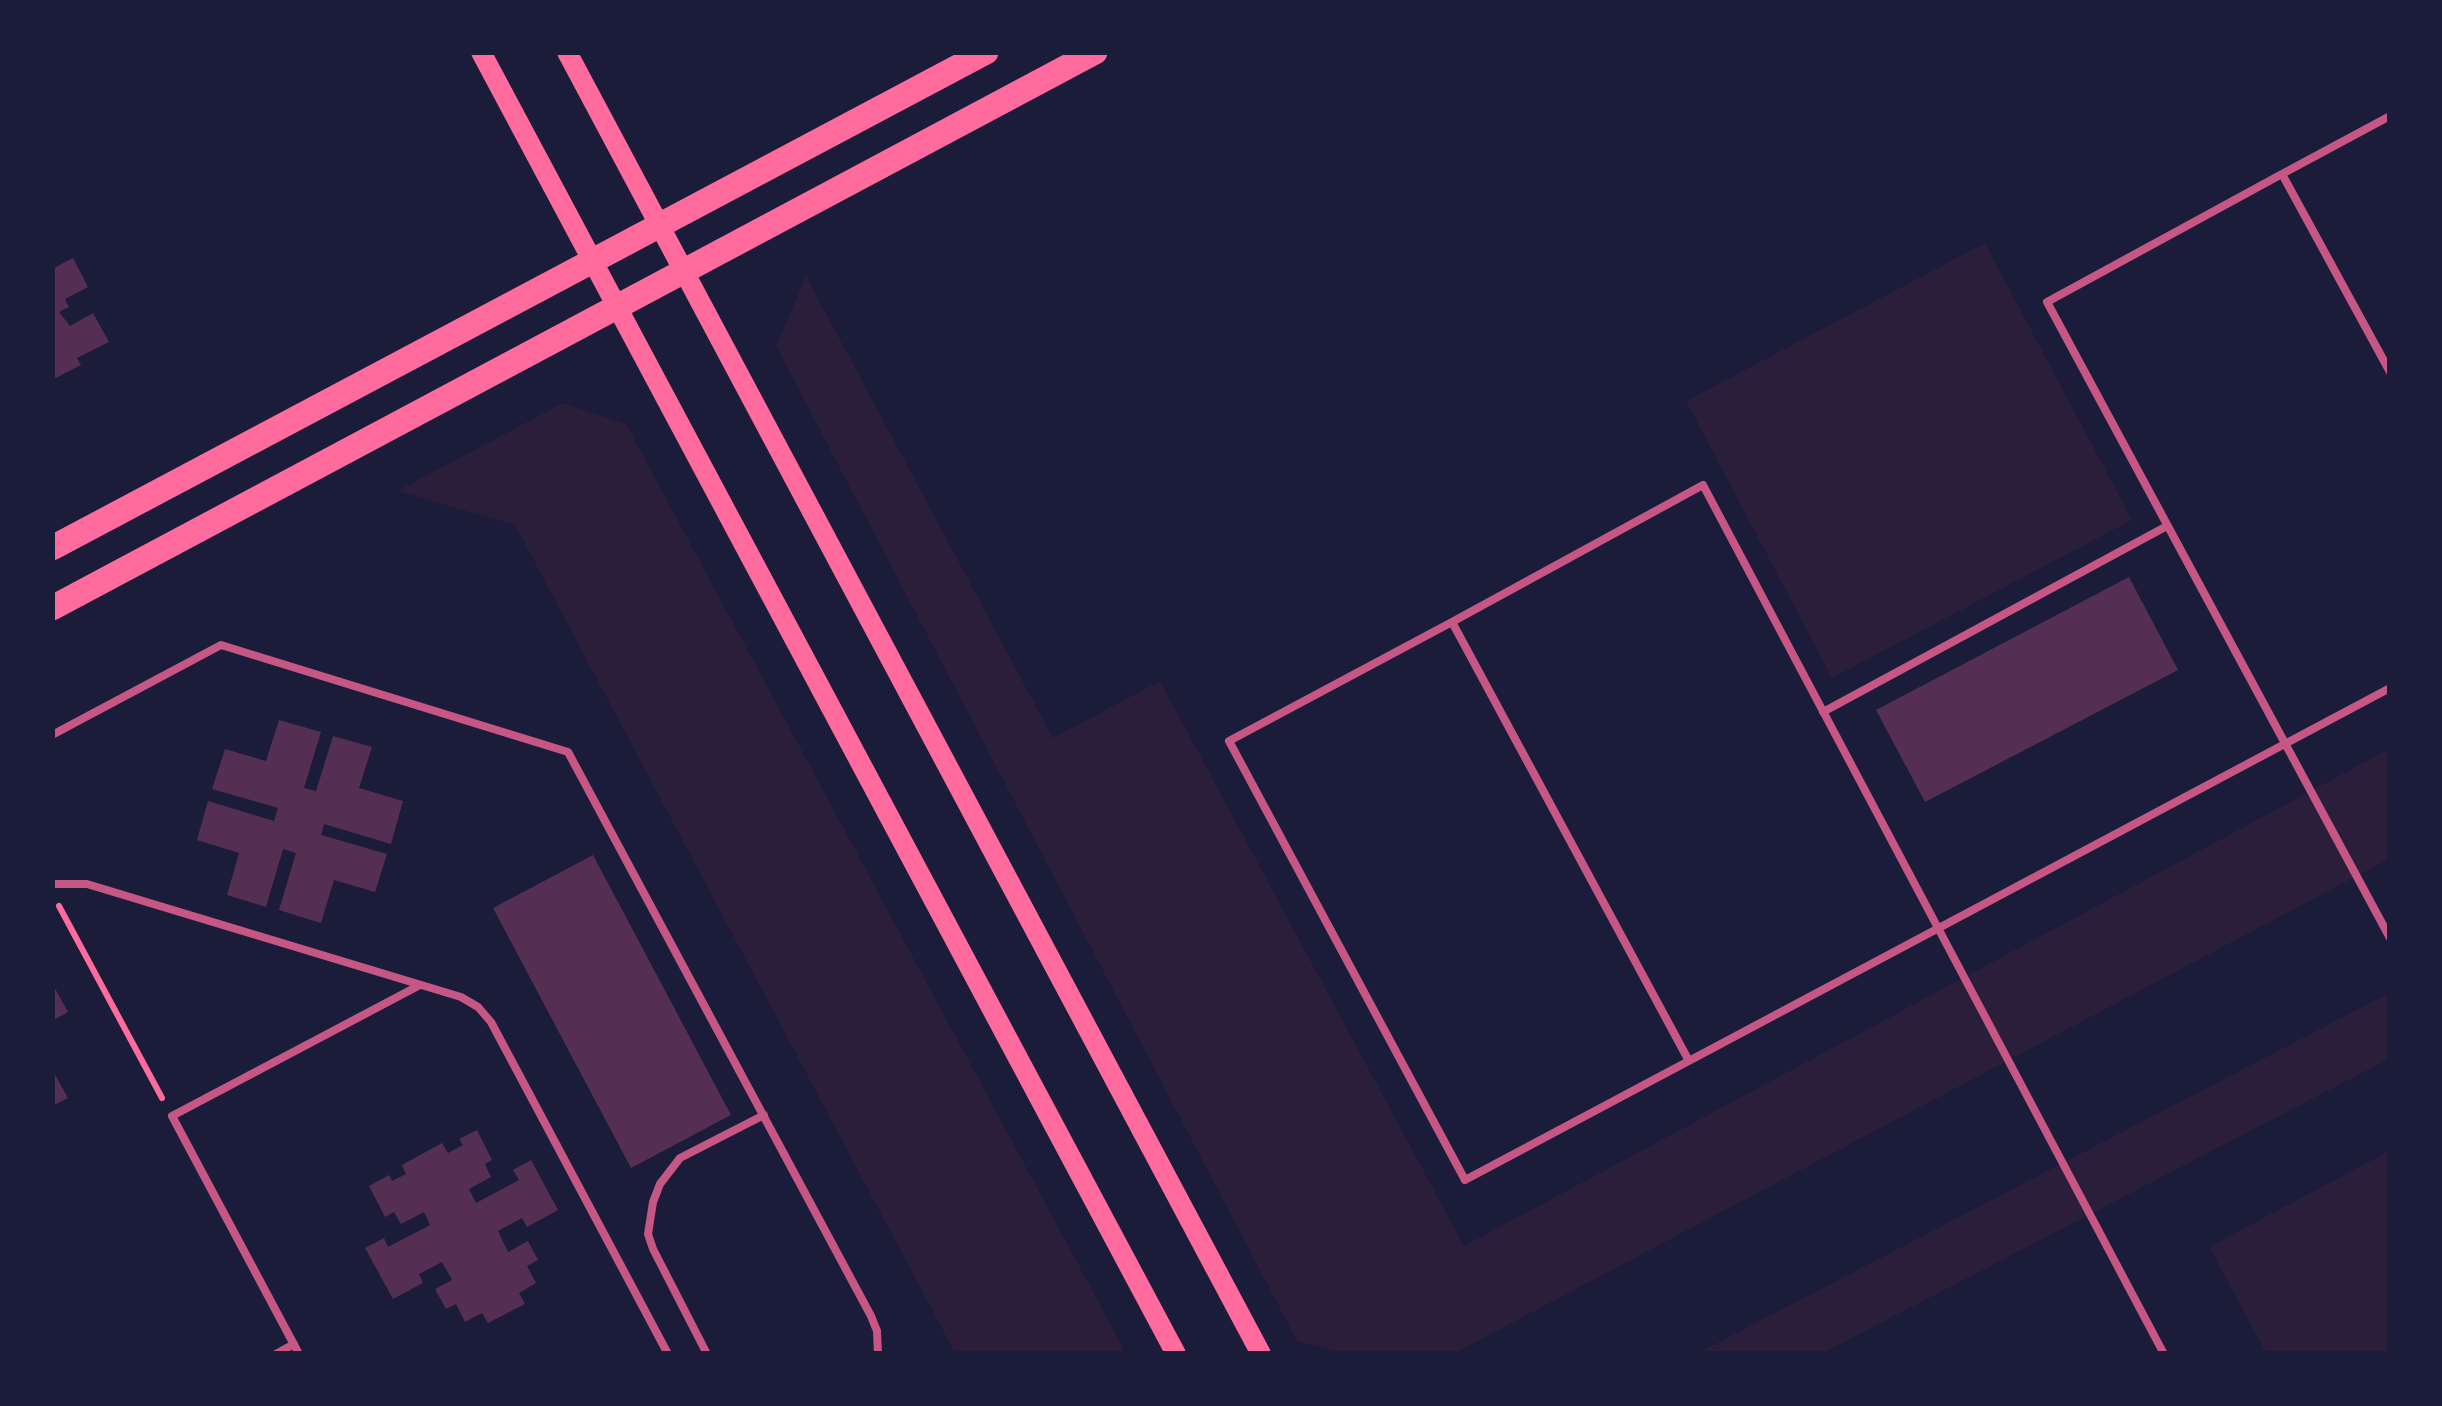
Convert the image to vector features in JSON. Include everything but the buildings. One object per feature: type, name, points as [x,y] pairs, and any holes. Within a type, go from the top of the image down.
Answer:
[{"type":"main road","points":[[481,52],[1176,1354]]},
{"type":"main road","points":[[567,52],[1261,1354]]},
{"type":"main road","points":[[52,548],[986,52]]},
{"type":"main road","points":[[52,608],[1096,52]]},
{"type":"lane","points":[[2390,116],[2047,302],[2390,938]]},
{"type":"lane","points":[[2282,174],[2390,372]]},
{"type":"lane","points":[[2164,1354],[1938,928],[1702,485],[1229,742],[1465,1180],[1938,928],[2390,688]]},
{"type":"lane","points":[[1823,712],[2168,526]]},
{"type":"lane","points":[[1452,622],[1689,1061]]},
{"type":"lane","points":[[52,735],[221,645],[568,752],[872,1316],[878,1330],[878,1354]]},
{"type":"lane","points":[[52,884],[86,884],[420,985],[478,1007],[491,1022],[668,1354]]},
{"type":"lane","points":[[299,1354],[172,1116],[420,985]]},
{"type":"lane","points":[[707,1354],[653,1249],[648,1234],[653,1202],[660,1184],[680,1158],[764,1115]]},
{"type":"lane","points":[[276,1354],[294,1344]]},
{"type":"path","points":[[52,894],[172,1116]]},
{"type":"shaded area","points":[[1985,243],[2132,520],[1832,678],[1686,401]]},
{"type":"shaded area","points":[[806,276],[1053,738],[1160,681],[1464,1246],[2389,749],[2389,859],[1455,1353],[1341,1353],[1297,1341],[776,346]]},
{"type":"shaded area","points":[[563,403],[626,424],[1126,1353],[955,1353],[515,525],[397,491]]},
{"type":"shaded area","points":[[2389,993],[2389,1059],[1823,1353],[1696,1354]]},
{"type":"shaded area","points":[[2389,1151],[2389,1353],[2266,1353],[2209,1247]]}]
